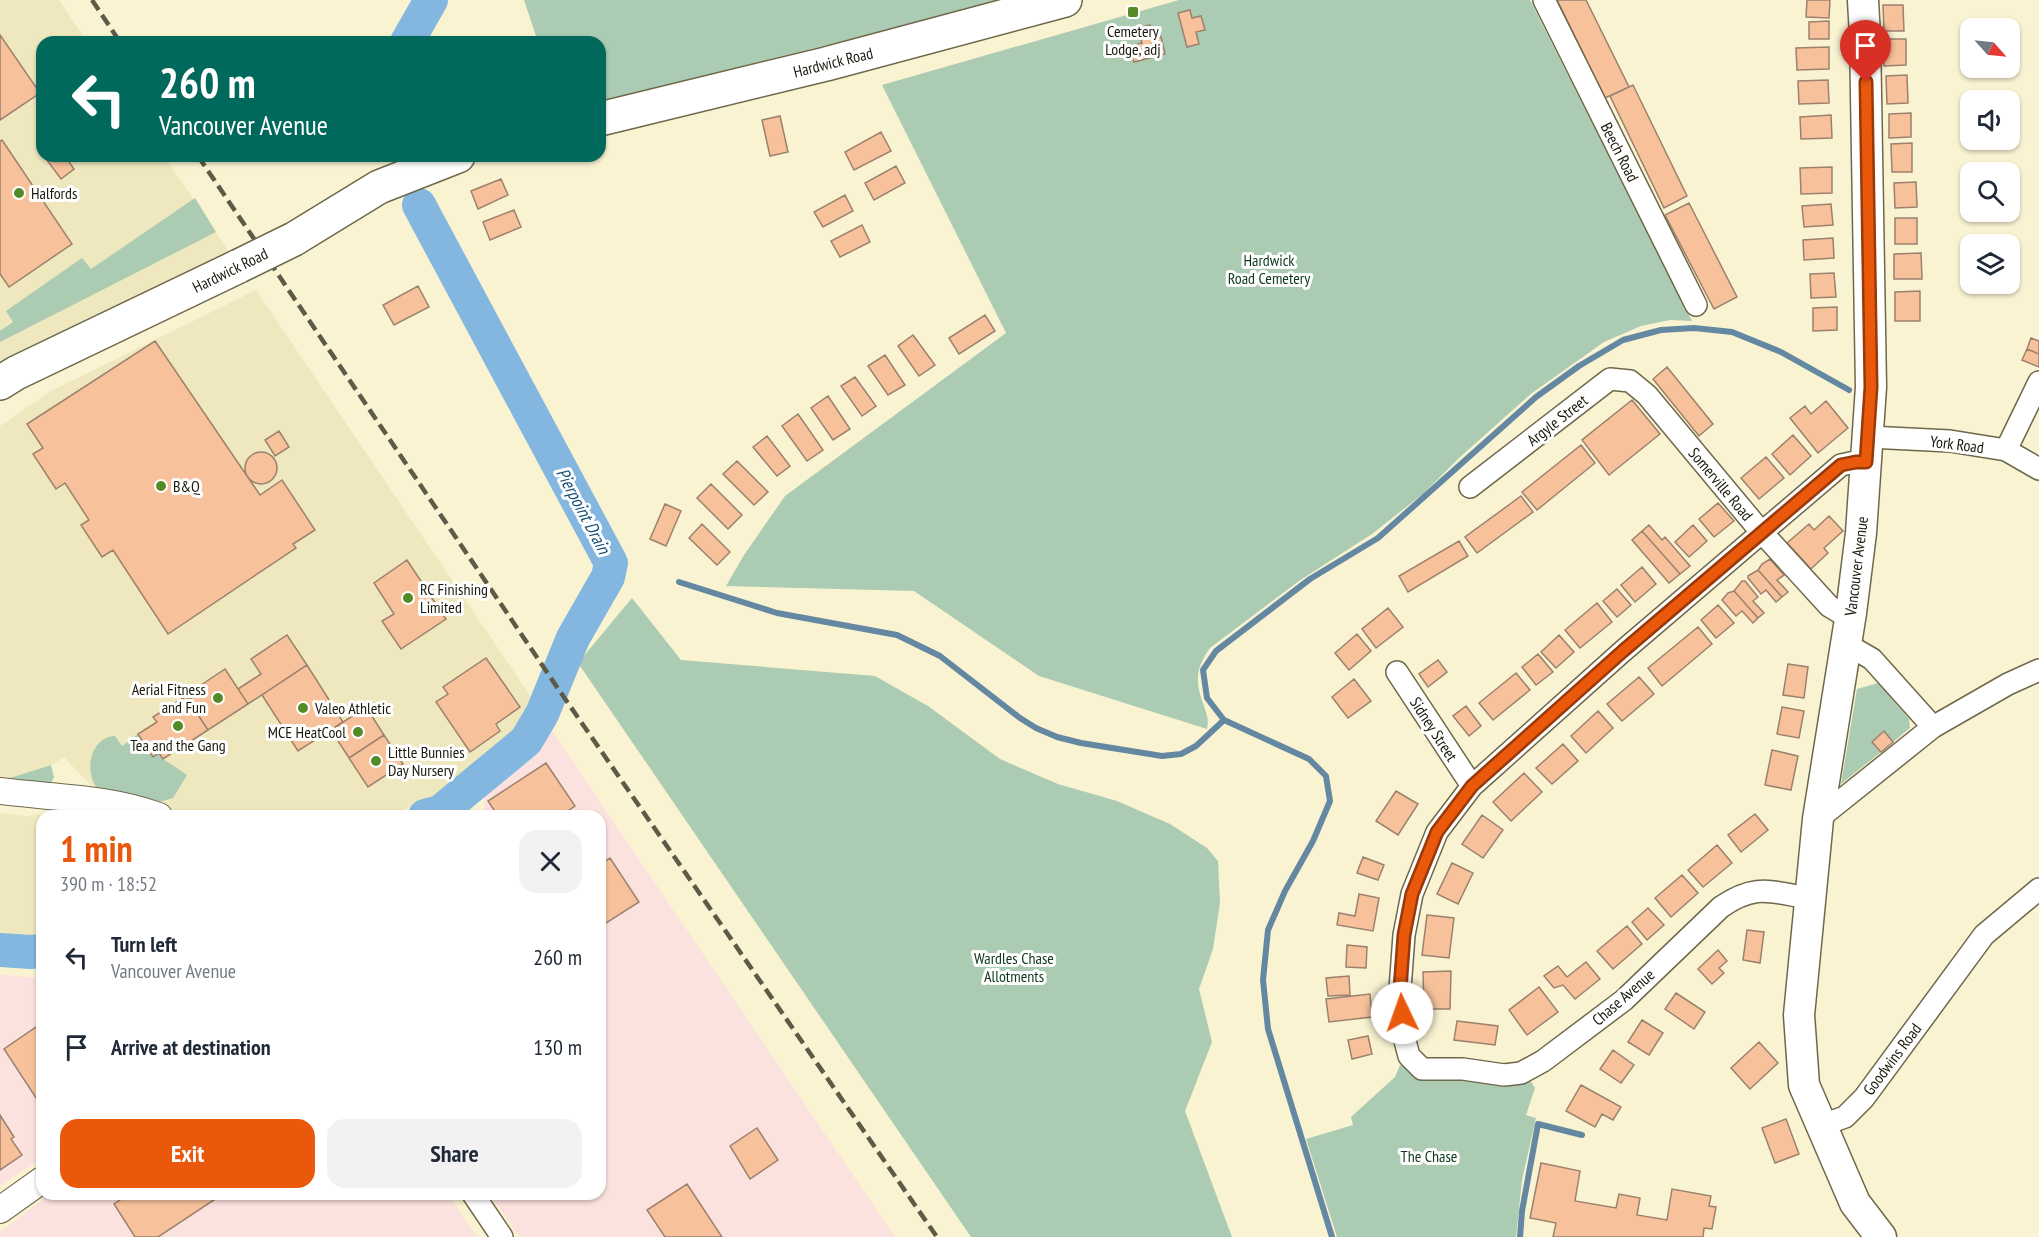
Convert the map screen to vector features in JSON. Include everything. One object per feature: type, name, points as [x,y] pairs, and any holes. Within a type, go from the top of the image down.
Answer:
[{"type":"main road","name":"Hardwick Road","points":[[606,118],[826,64],[1065,0]]},
{"type":"main road","name":"Vancouver Avenue","points":[[1822,1125],[1804,1085],[1799,1015],[1818,819],[1851,613],[1868,449],[1871,387],[1863,0]]},
{"type":"main road","name":"Hardwick Road","points":[[0,383],[16,373],[294,239],[379,187],[443,162]]},
{"type":"main road","points":[[1822,1125],[1855,1203],[1881,1237]]},
{"type":"street","name":"Beech Road","points":[[1544,0],[1696,305]]},
{"type":"street","name":"Argyle Street","points":[[1470,487],[1610,379],[1630,381],[1647,396]]},
{"type":"street","points":[[2006,450],[2039,382]]},
{"type":"street","name":"Somerville Road","points":[[1647,396],[1762,533],[1829,606],[1839,612],[1851,613]]},
{"type":"street","name":"York Road","points":[[1868,449],[1950,441],[2006,450],[2039,469]]},
{"type":"street","points":[[1472,786],[1623,651],[1841,465],[1856,462],[1868,449]]},
{"type":"street","points":[[1846,644],[1872,659],[1932,727]]},
{"type":"street","points":[[1818,819],[1932,727],[2008,684],[2039,670]]},
{"type":"street","name":"Sidney Street","points":[[1397,672],[1472,786]]},
{"type":"street","name":"Chase Avenue","points":[[1472,786],[1437,832],[1412,894],[1404,935],[1400,989],[1404,1037],[1409,1056],[1422,1070],[1463,1069],[1504,1075],[1521,1073],[1543,1061],[1624,1000],[1721,907],[1738,896],[1757,890],[1809,898]]},
{"type":"street","points":[[0,791],[118,804],[138,810]]},
{"type":"street","name":"Goodwins Road","points":[[1822,1125],[1845,1117],[1863,1098],[1984,935],[2039,889]]},
{"type":"street","points":[[0,1210],[36,1184]]},
{"type":"street","points":[[477,1200],[502,1237]]},
{"type":"shaded area","points":[[0,0],[59,0],[83,36],[36,36],[36,162],[168,162],[239,266],[0,383]]},
{"type":"shaded area","points":[[256,290],[539,709],[525,730],[467,784],[441,799],[401,810],[168,810],[98,793],[64,757],[51,765],[7,779],[0,778],[0,426],[51,391]]},
{"type":"shaded area","points":[[552,731],[606,810],[484,810],[485,791]]},
{"type":"shaded area","points":[[606,811],[895,1237],[519,1237],[494,1200],[606,1200]]},
{"type":"shaded area","points":[[0,813],[27,816],[36,814],[36,940],[0,938]]},
{"type":"shaded area","points":[[0,974],[36,978],[36,1162],[0,1186]]},
{"type":"shaded area","points":[[42,1200],[452,1200],[477,1237],[0,1237],[0,1232]]},
{"type":"green space","points":[[524,0],[1006,0],[606,100],[606,36],[536,36]]},
{"type":"green space","name":"Hardwick Road Cemetery","points":[[1179,0],[1530,0],[1692,321],[1670,320],[1641,326],[1604,342],[1532,393],[1459,458],[1424,493],[1372,534],[1299,581],[1210,648],[1201,663],[1198,676],[1199,690],[1208,722],[1207,729],[1039,676],[914,591],[726,586],[744,555],[785,496],[1006,333],[882,85]]},
{"type":"green space","points":[[195,198],[216,232],[0,342],[0,331],[13,322],[6,311],[82,258],[91,269]]},
{"type":"green space","name":"Wardles Chase Allotments","points":[[632,598],[681,660],[875,676],[928,706],[1000,759],[1058,784],[1117,801],[1170,824],[1207,848],[1218,861],[1220,903],[1213,949],[1199,989],[1212,1042],[1185,1111],[1232,1237],[971,1237],[578,663]]},
{"type":"green space","points":[[1878,683],[1909,719],[1910,728],[1893,742],[1872,742],[1881,752],[1841,784],[1857,689]]},
{"type":"green space","points":[[138,734],[153,757],[159,753],[163,759],[187,775],[173,798],[159,802],[97,788],[93,781],[90,765],[100,742],[115,736],[122,746]]},
{"type":"green space","points":[[51,765],[54,777],[49,787],[6,782],[7,779]]},
{"type":"green space","name":"The Chase","points":[[1400,1065],[1410,1068],[1528,1077],[1535,1088],[1526,1115],[1536,1118],[1522,1180],[1516,1237],[1337,1237],[1306,1139],[1353,1125],[1351,1117],[1395,1077]]},
{"type":"building","points":[[1557,0],[1586,0],[1629,87],[1605,98]]},
{"type":"building","points":[[1807,0],[1830,0],[1829,18],[1806,17]]},
{"type":"building","points":[[1883,5],[1903,5],[1904,31],[1884,31]]},
{"type":"building","points":[[1190,10],[1192,18],[1201,16],[1205,30],[1196,32],[1199,44],[1187,47],[1178,13]]},
{"type":"building","points":[[1829,21],[1829,39],[1809,39],[1809,22]]},
{"type":"building","points":[[1150,25],[1154,39],[1161,37],[1165,54],[1134,62],[1130,46],[1142,43],[1138,28]]},
{"type":"building","points":[[0,35],[36,87],[36,96],[0,120]]},
{"type":"building","points":[[1884,39],[1906,39],[1906,65],[1884,66]]},
{"type":"building","points":[[1829,47],[1829,69],[1797,70],[1796,48]]},
{"type":"building","points":[[1907,75],[1908,103],[1887,104],[1886,76]]},
{"type":"building","points":[[1828,80],[1829,103],[1799,104],[1798,81]]},
{"type":"building","points":[[1633,85],[1687,196],[1664,208],[1610,96]]},
{"type":"building","points":[[1911,113],[1911,137],[1889,138],[1889,114]]},
{"type":"building","points":[[1831,115],[1832,138],[1801,139],[1800,117]]},
{"type":"building","points":[[780,116],[788,152],[770,156],[762,120]]},
{"type":"building","points":[[881,132],[891,151],[854,170],[845,152]]},
{"type":"building","name":"Halfords","points":[[2,140],[72,244],[9,287],[0,274],[0,141]]},
{"type":"building","points":[[1912,143],[1912,172],[1892,172],[1891,144]]},
{"type":"building","points":[[48,162],[69,162],[74,169],[61,179]]},
{"type":"building","points":[[896,166],[905,183],[874,200],[865,183]]},
{"type":"building","points":[[1832,167],[1832,193],[1801,194],[1800,168]]},
{"type":"building","points":[[501,179],[508,195],[478,209],[471,191]]},
{"type":"building","points":[[1916,182],[1917,207],[1895,208],[1894,183]]},
{"type":"building","points":[[845,195],[853,211],[823,227],[814,212]]},
{"type":"building","points":[[1689,203],[1737,297],[1714,309],[1665,215]]},
{"type":"building","points":[[1831,204],[1833,225],[1804,227],[1802,206]]},
{"type":"building","points":[[514,210],[521,227],[490,240],[483,222]]},
{"type":"building","points":[[1895,218],[1917,218],[1917,244],[1895,244]]},
{"type":"building","points":[[862,225],[870,242],[840,257],[831,241]]},
{"type":"building","points":[[1833,238],[1834,258],[1804,260],[1803,240]]},
{"type":"building","points":[[1921,253],[1922,279],[1894,279],[1894,254]]},
{"type":"building","points":[[1834,273],[1836,297],[1811,298],[1810,274]]},
{"type":"building","points":[[418,286],[429,307],[394,325],[383,305]]},
{"type":"building","points":[[1920,291],[1920,321],[1895,321],[1895,292]]},
{"type":"building","points":[[1837,307],[1837,330],[1813,331],[1813,308]]},
{"type":"building","points":[[985,315],[995,331],[959,354],[949,338]]},
{"type":"building","points":[[913,335],[935,365],[919,376],[898,346]]},
{"type":"building","points":[[2031,338],[2039,341],[2039,354],[2027,349]]},
{"type":"building","name":"B&Q","points":[[155,341],[260,495],[282,480],[315,530],[293,544],[296,548],[168,634],[113,550],[102,557],[81,525],[89,520],[65,483],[56,489],[33,454],[43,448],[27,424]]},
{"type":"building","points":[[2027,349],[2039,354],[2039,367],[2022,360]]},
{"type":"building","points":[[885,355],[905,385],[888,395],[868,366]]},
{"type":"building","points":[[1667,367],[1713,424],[1699,436],[1653,379]]},
{"type":"building","points":[[855,377],[876,406],[862,416],[841,386]]},
{"type":"building","points":[[828,396],[850,429],[833,440],[811,408]]},
{"type":"building","points":[[1632,400],[1660,434],[1609,475],[1582,440]]},
{"type":"building","points":[[1826,401],[1848,428],[1818,453],[1790,418],[1805,406],[1811,414]]},
{"type":"building","points":[[798,414],[823,450],[807,461],[782,426]]},
{"type":"building","points":[[279,431],[289,447],[275,456],[265,440]]},
{"type":"building","points":[[1793,435],[1811,456],[1790,475],[1772,454]]},
{"type":"building","points":[[767,436],[790,466],[777,476],[753,447]]},
{"type":"building","points":[[1581,445],[1595,463],[1537,510],[1522,492]]},
{"type":"building","points":[[261,452],[272,457],[277,468],[272,479],[261,484],[250,479],[245,468],[250,457]]},
{"type":"building","points":[[1766,457],[1784,478],[1759,499],[1741,478]]},
{"type":"building","points":[[737,461],[768,492],[754,505],[723,474]]},
{"type":"building","points":[[711,484],[742,515],[728,529],[697,498]]},
{"type":"building","points":[[1521,496],[1533,512],[1477,553],[1465,537]]},
{"type":"building","points":[[1718,503],[1734,521],[1714,537],[1699,519]]},
{"type":"building","points":[[665,504],[681,511],[666,546],[650,539]]},
{"type":"building","points":[[1829,516],[1843,531],[1824,548],[1828,553],[1811,569],[1787,543],[1809,524],[1814,530]]},
{"type":"building","points":[[702,524],[730,552],[717,565],[689,538]]},
{"type":"building","points":[[1649,525],[1662,540],[1665,537],[1690,566],[1680,574],[1642,531]]},
{"type":"building","points":[[1693,525],[1707,541],[1689,557],[1675,542]]},
{"type":"building","points":[[1642,531],[1680,574],[1669,583],[1632,540]]},
{"type":"building","points":[[1459,541],[1468,556],[1408,592],[1399,576]]},
{"type":"building","points":[[1770,559],[1784,575],[1777,580],[1788,592],[1782,597],[1758,570]]},
{"type":"building","name":"RC Finishing Limited","points":[[407,560],[446,619],[401,649],[382,621],[394,614],[374,583]]},
{"type":"building","points":[[1642,567],[1656,584],[1635,602],[1621,585]]},
{"type":"building","points":[[1758,570],[1782,597],[1776,602],[1766,590],[1761,594],[1748,578]]},
{"type":"building","points":[[1742,581],[1745,581],[1758,597],[1753,601],[1764,613],[1758,618],[1734,591]]},
{"type":"building","points":[[1617,589],[1631,605],[1617,617],[1603,601]]},
{"type":"building","points":[[1734,591],[1758,618],[1753,623],[1742,611],[1736,616],[1722,600],[1728,593]]},
{"type":"building","points":[[1597,603],[1612,622],[1580,648],[1565,630]]},
{"type":"building","points":[[1718,605],[1734,623],[1716,638],[1701,620]]},
{"type":"building","points":[[1388,608],[1403,627],[1376,648],[1362,629]]},
{"type":"building","points":[[1698,627],[1712,644],[1662,686],[1648,668]]},
{"type":"building","points":[[1357,634],[1371,651],[1349,670],[1335,653]]},
{"type":"building","points":[[287,635],[307,665],[248,704],[238,689],[261,674],[251,659]]},
{"type":"building","points":[[1559,635],[1574,652],[1556,668],[1541,652]]},
{"type":"building","points":[[1538,654],[1553,672],[1536,685],[1522,667]]},
{"type":"building","points":[[486,658],[520,707],[496,724],[500,731],[470,752],[436,702],[448,694],[443,687]]},
{"type":"building","points":[[1438,660],[1447,672],[1428,687],[1419,674]]},
{"type":"building","points":[[1788,664],[1808,667],[1804,698],[1783,695]]},
{"type":"building","name":"Valeo Athletic","points":[[307,665],[343,722],[298,751],[262,695]]},
{"type":"building","name":"Aerial Fitness and Fun","points":[[225,669],[248,704],[208,730],[188,700],[196,695],[192,691]]},
{"type":"building","points":[[1516,673],[1530,690],[1493,720],[1479,703]]},
{"type":"building","points":[[1639,677],[1654,694],[1622,721],[1607,704]]},
{"type":"building","points":[[1354,679],[1371,701],[1348,718],[1332,697]]},
{"type":"building","name":"Tea and the Gang","points":[[186,696],[208,730],[163,759],[159,753],[153,757],[138,734],[157,722],[153,717]]},
{"type":"building","points":[[1466,706],[1481,726],[1469,736],[1453,716]]},
{"type":"building","name":"MCE HeatCool","points":[[366,707],[384,735],[349,758],[331,730]]},
{"type":"building","points":[[1782,707],[1804,711],[1799,738],[1777,734]]},
{"type":"building","points":[[1598,711],[1613,728],[1586,753],[1571,736]]},
{"type":"building","points":[[1884,731],[1893,742],[1881,752],[1872,742]]},
{"type":"building","name":"Little Bunnies Day Nursery","points":[[384,735],[403,764],[368,787],[349,758]]},
{"type":"building","points":[[1563,744],[1578,761],[1552,784],[1536,768]]},
{"type":"building","points":[[1772,750],[1798,756],[1791,790],[1765,785]]},
{"type":"building","points":[[546,763],[575,806],[569,810],[494,810],[488,801]]},
{"type":"building","points":[[1524,773],[1542,792],[1511,821],[1493,802]]},
{"type":"building","points":[[1396,791],[1418,804],[1398,835],[1376,821]]},
{"type":"building","points":[[1755,814],[1768,830],[1741,852],[1728,835]]},
{"type":"building","points":[[1482,815],[1503,830],[1483,858],[1462,844]]},
{"type":"building","points":[[1717,845],[1732,863],[1703,887],[1688,870]]},
{"type":"building","points":[[1363,857],[1384,865],[1378,880],[1357,873]]},
{"type":"building","points":[[610,858],[639,902],[606,923],[606,861]]},
{"type":"building","points":[[1452,863],[1473,873],[1458,904],[1437,894]]},
{"type":"building","points":[[1682,875],[1698,893],[1671,917],[1655,898]]},
{"type":"building","points":[[1359,894],[1379,898],[1373,931],[1337,925],[1339,913],[1355,916]]},
{"type":"building","points":[[1648,908],[1664,925],[1647,940],[1632,922]]},
{"type":"building","points":[[1427,915],[1454,918],[1449,958],[1422,955]]},
{"type":"building","points":[[1627,926],[1642,944],[1613,969],[1597,951]]},
{"type":"building","points":[[1747,930],[1764,932],[1760,963],[1743,960]]},
{"type":"building","points":[[1347,945],[1367,947],[1366,968],[1346,967]]},
{"type":"building","points":[[1718,950],[1727,961],[1719,968],[1724,973],[1712,984],[1698,969]]},
{"type":"building","points":[[1586,962],[1600,979],[1575,999],[1563,985],[1554,988],[1544,976],[1558,966],[1567,977]]},
{"type":"building","points":[[1451,971],[1450,1009],[1424,1009],[1423,972]]},
{"type":"building","points":[[1349,976],[1350,995],[1328,996],[1326,978]]},
{"type":"building","points":[[1539,987],[1558,1012],[1527,1035],[1509,1010]]},
{"type":"building","points":[[1676,993],[1705,1012],[1694,1029],[1665,1009]]},
{"type":"building","points":[[1370,994],[1372,1017],[1329,1022],[1326,999]]},
{"type":"building","points":[[1642,1020],[1663,1033],[1649,1055],[1628,1042]]},
{"type":"building","points":[[1457,1021],[1498,1026],[1495,1045],[1454,1040]]},
{"type":"building","points":[[36,1027],[36,1098],[4,1049]]},
{"type":"building","points":[[1368,1036],[1372,1054],[1352,1059],[1348,1040]]},
{"type":"building","points":[[1759,1042],[1778,1063],[1750,1089],[1731,1068]]},
{"type":"building","points":[[1613,1050],[1634,1065],[1621,1083],[1600,1069]]},
{"type":"building","points":[[1581,1085],[1621,1107],[1613,1120],[1602,1114],[1595,1127],[1566,1111]]},
{"type":"building","points":[[0,1115],[14,1137],[11,1139],[22,1155],[0,1170]]},
{"type":"building","points":[[1786,1119],[1799,1154],[1775,1163],[1762,1128]]},
{"type":"building","points":[[757,1128],[778,1160],[750,1179],[730,1146]]},
{"type":"building","points":[[1541,1163],[1580,1171],[1575,1201],[1616,1208],[1619,1194],[1640,1198],[1637,1215],[1667,1220],[1672,1189],[1711,1196],[1709,1206],[1716,1207],[1712,1229],[1704,1228],[1703,1237],[1553,1237],[1556,1223],[1530,1218]]},
{"type":"building","points":[[687,1184],[722,1237],[665,1237],[647,1210]]},
{"type":"building","points":[[120,1200],[214,1200],[158,1237],[135,1237],[114,1204]]},
{"type":"waterway","points":[[410,36],[431,0]]},
{"type":"waterway","name":"Pierpoint Drain","points":[[419,205],[611,563],[608,577],[573,638],[542,714],[526,741],[442,810]]},
{"type":"waterway","points":[[1224,720],[1207,698],[1203,670],[1216,651],[1310,579],[1378,538],[1536,397],[1579,366],[1623,340],[1661,330],[1694,328],[1732,332],[1781,352],[1849,390]]},
{"type":"waterway","points":[[679,582],[777,613],[897,635],[940,656],[1020,718],[1057,737],[1162,756],[1181,754],[1196,746],[1224,720],[1309,759],[1326,776],[1330,801],[1313,841],[1285,891],[1268,930],[1263,980],[1268,1029],[1332,1237]]},
{"type":"waterway","name":"Pierpoint Drain","points":[[0,950],[36,952]]},
{"type":"waterway","points":[[1520,1237],[1522,1211],[1538,1124],[1582,1135]]},
{"type":"railway","points":[[92,0],[116,36]]},
{"type":"railway","points":[[202,162],[559,690],[937,1237]]},
{"type":"place","name":"Cemetery Lodge, adj","points":[[1133,12]]},
{"type":"place","name":"Halfords","points":[[19,193]]},
{"type":"place","name":"B&Q","points":[[161,486]]},
{"type":"place","name":"RC Finishing Limited","points":[[408,598]]},
{"type":"place","name":"Aerial Fitness and Fun","points":[[218,698]]},
{"type":"place","name":"Valeo Athletic","points":[[303,708]]},
{"type":"place","name":"Tea and the Gang","points":[[178,726]]},
{"type":"place","name":"MCE HeatCool","points":[[358,732]]},
{"type":"place","name":"Little Bunnies Day Nursery","points":[[376,761]]},
{"type":"route","points":[[1402,1013],[1400,989],[1404,935],[1412,894],[1437,832],[1472,786],[1623,651],[1841,465],[1866,462],[1871,387],[1866,82]]}]
